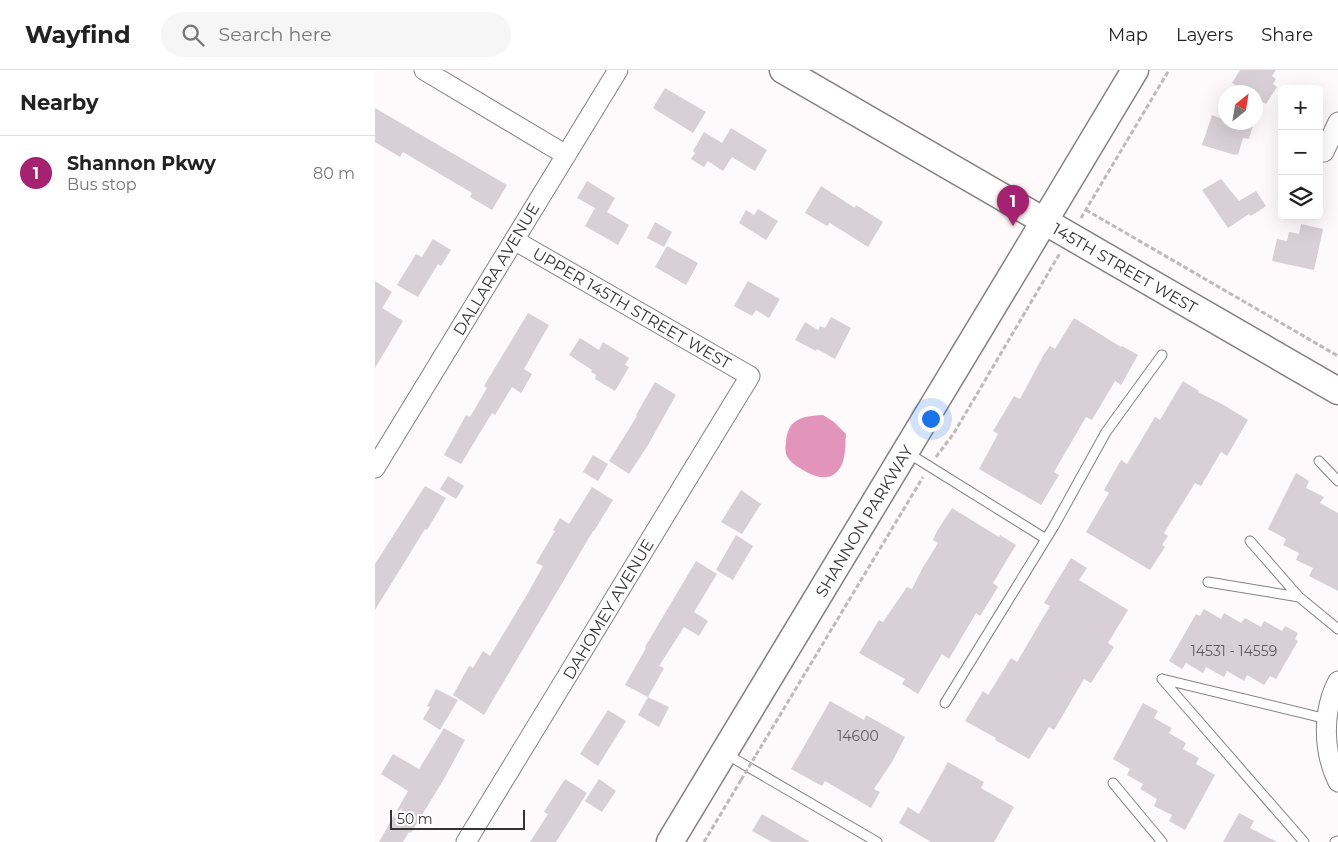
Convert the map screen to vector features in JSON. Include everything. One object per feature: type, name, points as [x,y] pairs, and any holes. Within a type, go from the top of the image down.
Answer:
[{"type":"street","points":[[424,70],[565,155]]},
{"type":"street","name":"DALLARA AVENUE","points":[[375,468],[618,70]]},
{"type":"street","name":"145TH STREET WEST","points":[[783,70],[1338,391]]},
{"type":"street","name":"SHANNON PARKWAY","points":[[670,842],[1135,70]]},
{"type":"street","points":[[1324,152],[1338,122]]},
{"type":"street","name":"UPPER 145TH STREET WEST","points":[[514,240],[750,376]]},
{"type":"street","name":"DAHOMEY AVENUE","points":[[466,842],[750,376]]},
{"type":"street","points":[[1338,681],[1328,710],[1326,734],[1329,757],[1338,782]]},
{"type":"lane","points":[[945,702],[1046,539],[1106,432],[1162,356]]},
{"type":"lane","points":[[906,452],[1046,539]]},
{"type":"lane","points":[[1319,461],[1338,482]]},
{"type":"lane","points":[[1250,540],[1299,596],[1338,629]]},
{"type":"lane","points":[[1208,582],[1299,596]]},
{"type":"lane","points":[[1304,842],[1162,679],[1327,719]]},
{"type":"lane","points":[[724,753],[877,842]]},
{"type":"lane","points":[[1113,783],[1162,842]]},
{"type":"path","points":[[704,842],[929,466],[954,433],[1169,70]]},
{"type":"path","points":[[1086,210],[1338,356]]},
{"type":"shaded area","points":[[823,415],[834,422],[846,434],[842,464],[836,473],[827,477],[817,476],[799,468],[789,460],[785,448],[789,429],[797,420],[809,416]]},
{"type":"building","points":[[1240,70],[1276,70],[1272,76],[1276,79],[1273,84],[1277,87],[1266,104],[1263,102],[1263,85],[1235,85],[1232,83]]},
{"type":"building","points":[[665,88],[706,112],[693,133],[653,108]]},
{"type":"building","points":[[375,108],[507,185],[492,210],[470,197],[472,193],[403,152],[400,157],[375,142]]},
{"type":"building","points":[[1212,115],[1218,117],[1218,130],[1252,130],[1249,139],[1243,138],[1238,155],[1202,145]]},
{"type":"building","points":[[731,128],[767,150],[755,171],[732,157],[723,171],[708,161],[704,167],[691,159],[695,153],[693,151],[704,132],[722,143]]},
{"type":"building","points":[[1221,179],[1239,201],[1256,191],[1266,206],[1251,216],[1249,214],[1228,228],[1202,190]]},
{"type":"building","points":[[587,181],[615,198],[607,212],[629,225],[618,245],[585,226],[595,208],[577,198]]},
{"type":"building","points":[[821,186],[855,208],[856,205],[883,222],[868,247],[830,223],[827,226],[805,213]]},
{"type":"building","points":[[758,209],[778,221],[766,240],[739,223],[746,210],[754,215]]},
{"type":"building","points":[[655,222],[672,232],[664,247],[647,238]]},
{"type":"building","points":[[1301,224],[1323,229],[1314,270],[1272,261],[1277,239],[1287,241],[1289,232],[1299,234]]},
{"type":"building","points":[[433,239],[451,250],[441,266],[438,264],[418,297],[397,285],[416,254],[422,257]]},
{"type":"building","points":[[667,246],[698,263],[686,285],[655,267]]},
{"type":"building","points":[[375,281],[392,292],[375,320]]},
{"type":"building","points":[[748,281],[780,299],[769,318],[756,310],[752,316],[734,306]]},
{"type":"building","points":[[382,308],[403,321],[375,368],[375,320]]},
{"type":"building","points":[[528,313],[549,325],[524,369],[532,374],[521,393],[512,387],[495,415],[492,413],[461,464],[444,455],[466,415],[470,417],[487,388],[484,386]]},
{"type":"building","points":[[831,317],[851,328],[835,359],[795,340],[805,322],[818,330],[820,326],[825,328]]},
{"type":"building","points":[[1074,318],[1121,347],[1138,355],[1121,385],[1115,381],[1092,420],[1086,417],[1054,472],[1059,475],[1041,505],[979,469],[998,434],[993,431],[1014,396],[1020,399],[1044,354],[1050,346],[1055,349]]},
{"type":"building","points":[[580,338],[599,350],[603,342],[629,358],[625,365],[629,367],[615,391],[595,379],[596,375],[591,372],[592,370],[569,355]]},
{"type":"building","points":[[1183,381],[1198,392],[1248,420],[1227,456],[1221,452],[1201,486],[1195,483],[1164,533],[1168,536],[1162,545],[1165,547],[1150,570],[1086,532],[1109,493],[1104,490],[1121,460],[1127,464],[1155,417],[1160,420]]},
{"type":"building","points":[[655,382],[676,395],[648,445],[629,474],[609,461],[637,416]]},
{"type":"building","points":[[593,455],[608,464],[598,481],[583,472]]},
{"type":"building","points":[[1296,473],[1309,481],[1306,488],[1324,497],[1320,503],[1338,513],[1338,591],[1309,576],[1313,568],[1296,560],[1299,553],[1283,545],[1286,539],[1268,529]]},
{"type":"building","points":[[448,476],[464,486],[456,499],[440,489]]},
{"type":"building","points":[[425,486],[446,498],[375,610],[375,564]]},
{"type":"building","points":[[592,487],[613,500],[484,715],[453,695],[469,666],[473,668],[483,651],[490,656],[543,566],[536,563],[555,531],[553,530],[560,518],[569,524]]},
{"type":"building","points":[[741,490],[761,504],[742,534],[721,522]]},
{"type":"building","points":[[952,508],[999,537],[1000,535],[1016,545],[993,583],[998,587],[980,616],[976,613],[949,659],[942,654],[918,694],[902,684],[905,679],[859,653],[879,620],[883,622],[907,587],[912,589],[938,543],[933,540],[937,531]]},
{"type":"building","points":[[736,535],[753,546],[733,580],[716,570]]},
{"type":"building","points":[[1071,558],[1087,568],[1079,580],[1128,610],[1108,643],[1114,647],[1091,683],[1084,679],[1054,730],[1049,727],[1029,759],[965,721],[983,691],[988,695],[1011,658],[1017,662],[1050,606],[1044,603]]},
{"type":"building","points":[[696,561],[717,574],[694,612],[708,621],[699,636],[684,627],[659,666],[664,668],[648,697],[625,685],[645,647]]},
{"type":"building","points":[[1204,609],[1221,619],[1224,613],[1241,623],[1245,618],[1261,627],[1264,621],[1282,631],[1285,626],[1298,633],[1295,639],[1298,641],[1276,679],[1270,676],[1264,685],[1247,675],[1244,681],[1227,671],[1224,677],[1206,667],[1203,673],[1186,663],[1182,669],[1169,661],[1196,614],[1200,616]]},
{"type":"building","points":[[436,689],[458,700],[440,730],[423,719],[430,707],[427,706]]},
{"type":"building","points":[[648,697],[669,707],[659,727],[638,715]]},
{"type":"building","points":[[830,701],[864,720],[866,715],[905,737],[892,762],[874,789],[880,792],[871,808],[825,781],[822,786],[791,769]]},
{"type":"building","points":[[1143,703],[1158,711],[1154,718],[1172,728],[1169,733],[1186,743],[1183,749],[1199,758],[1196,764],[1215,775],[1185,830],[1169,821],[1172,815],[1154,806],[1157,799],[1140,789],[1143,784],[1127,775],[1130,769],[1113,759]]},
{"type":"building","points":[[608,710],[626,721],[598,766],[580,754]]},
{"type":"building","points":[[444,728],[465,740],[444,779],[411,833],[409,832],[403,842],[379,842],[408,791],[381,774],[393,754],[419,769]]},
{"type":"building","points":[[948,762],[984,782],[981,788],[1014,807],[994,842],[931,842],[899,823],[908,807],[919,814]]},
{"type":"building","points":[[565,779],[587,793],[556,842],[530,842],[548,814],[544,812]]},
{"type":"building","points":[[599,779],[616,791],[602,812],[585,801]]},
{"type":"building","points":[[1239,813],[1254,821],[1250,828],[1277,842],[1223,842]]},
{"type":"building","points":[[762,814],[810,842],[772,842],[752,831]]},
{"type":"place","name":"Shannon Pkwy","points":[[1013,226]]}]
